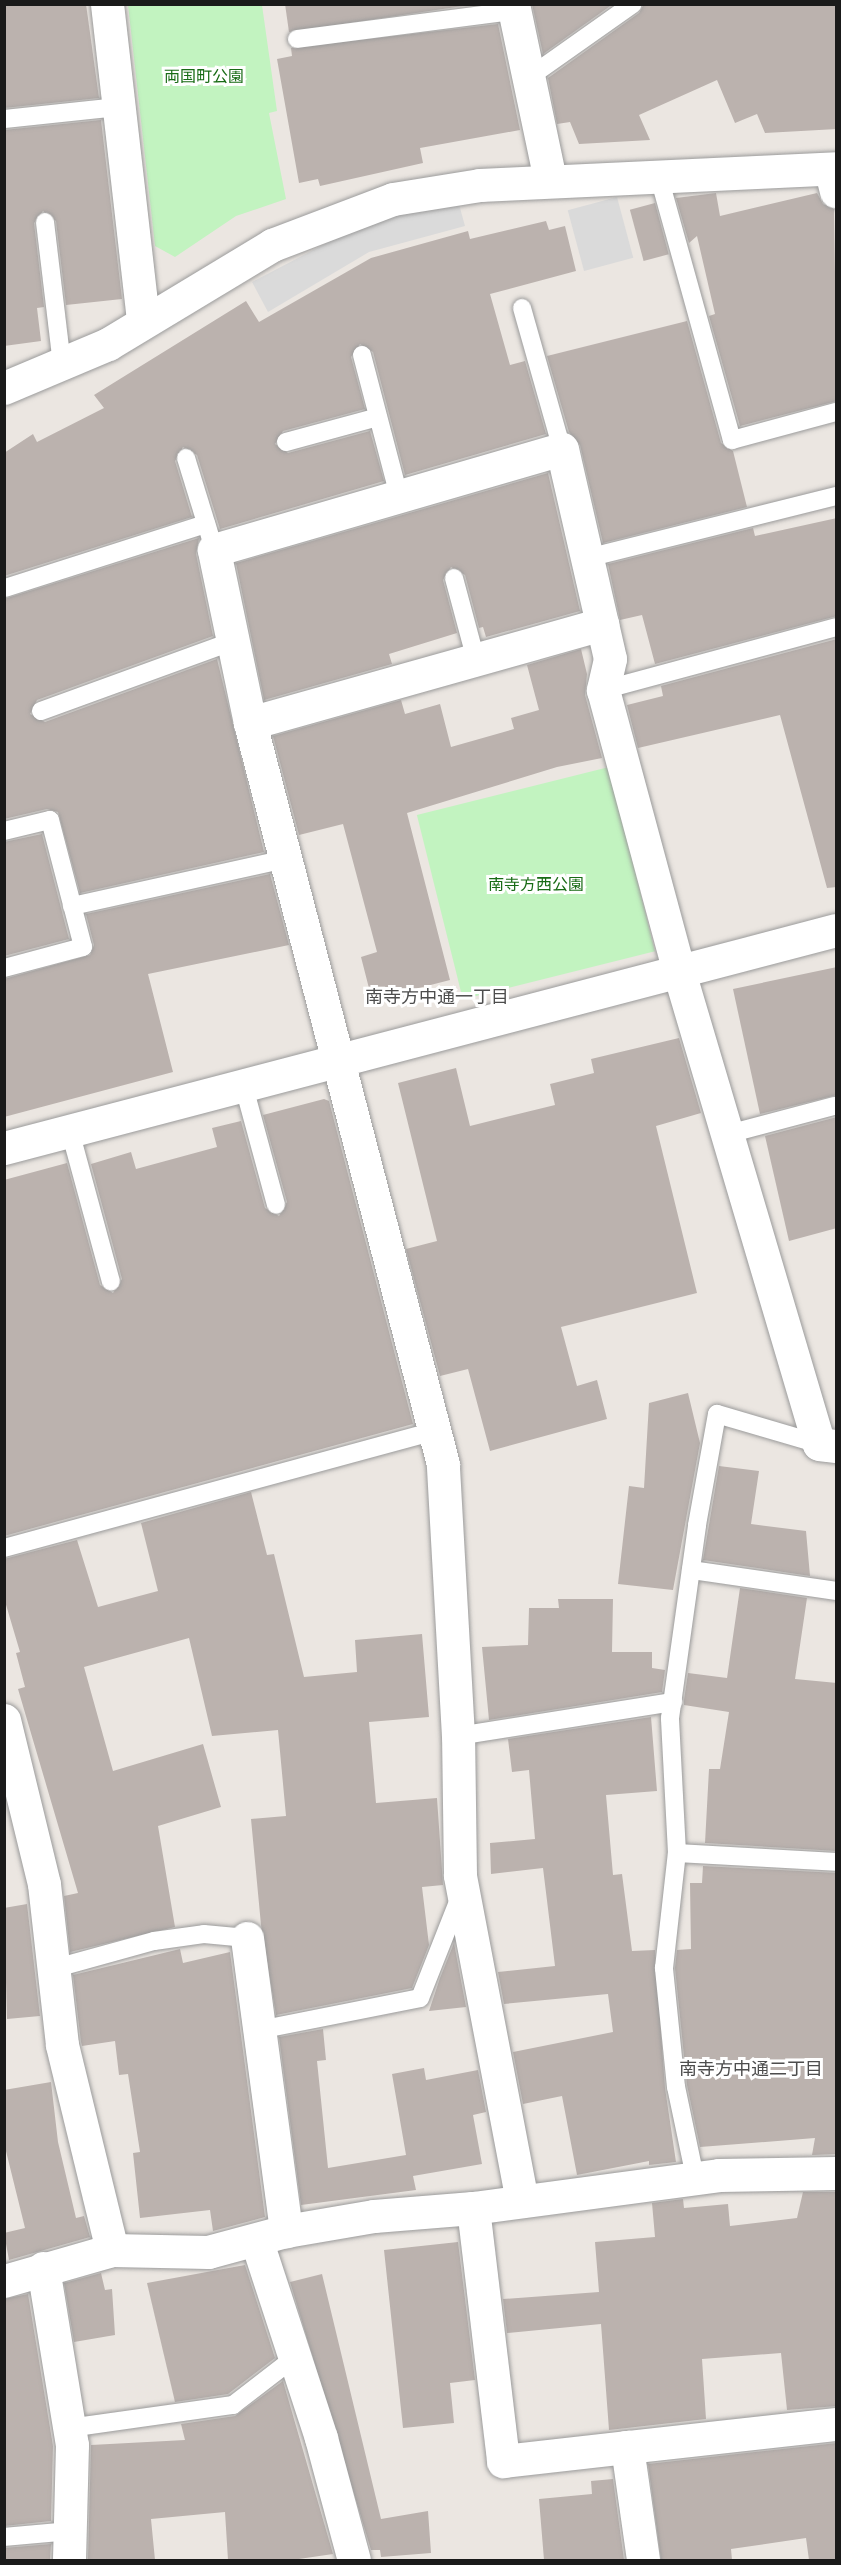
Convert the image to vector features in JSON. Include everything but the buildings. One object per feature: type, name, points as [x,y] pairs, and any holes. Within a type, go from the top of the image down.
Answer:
[{"type":"street","points":[[107,4],[143,320]]},
{"type":"street","points":[[514,8],[550,180]]},
{"type":"street","points":[[4,388],[108,344],[143,320],[272,245],[393,199],[480,185],[550,180],[659,177],[835,177]]},
{"type":"street","points":[[522,2201],[463,1890],[458,1736],[443,1464],[250,723],[210,537],[399,496],[562,449],[610,659],[603,690],[680,972],[728,1134],[828,1445]]},
{"type":"street","points":[[250,723],[602,624]]},
{"type":"street","points":[[4,1148],[837,930]]},
{"type":"street","points":[[4,1720],[44,1884],[56,1968],[62,2045],[112,2250]]},
{"type":"street","points":[[247,1938],[259,2030],[272,2237],[295,2357],[354,2560]]},
{"type":"street","points":[[4,2282],[43,2268],[112,2250],[208,2252],[375,2216],[473,2208],[695,2177],[837,2173]]},
{"type":"street","points":[[473,2208],[503,2461],[837,2424]]},
{"type":"street","points":[[43,2268],[69,2428],[69,2546]]},
{"type":"street","points":[[627,2447],[643,2560]]},
{"type":"lane","points":[[528,78],[633,4]]},
{"type":"lane","points":[[297,39],[514,8]]},
{"type":"lane","points":[[4,119],[118,106]]},
{"type":"lane","points":[[659,177],[732,440],[837,412]]},
{"type":"lane","points":[[45,222],[62,364]]},
{"type":"lane","points":[[522,308],[562,449]]},
{"type":"lane","points":[[362,355],[399,496]]},
{"type":"lane","points":[[286,442],[378,417]]},
{"type":"lane","points":[[5,588],[210,537],[186,458]]},
{"type":"lane","points":[[587,558],[837,496]]},
{"type":"lane","points":[[453,578],[476,660]]},
{"type":"lane","points":[[603,690],[837,627]]},
{"type":"lane","points":[[42,711],[233,641]]},
{"type":"lane","points":[[4,831],[50,820],[83,947],[4,968]]},
{"type":"lane","points":[[72,906],[285,859]]},
{"type":"lane","points":[[244,1087],[276,1204]]},
{"type":"lane","points":[[728,1134],[834,1106]]},
{"type":"lane","points":[[70,1131],[111,1282]]},
{"type":"lane","points":[[695,2177],[676,2087],[664,1968],[677,1852],[673,1702],[691,1570],[717,1414],[828,1445]]},
{"type":"lane","points":[[4,1548],[434,1431]]},
{"type":"lane","points":[[691,1570],[837,1591]]},
{"type":"lane","points":[[458,1736],[673,1702]]},
{"type":"lane","points":[[677,1852],[837,1862]]},
{"type":"lane","points":[[259,2030],[420,1998],[463,1890]]},
{"type":"lane","points":[[56,1968],[154,1941],[204,1934],[247,1938]]},
{"type":"lane","points":[[69,2428],[232,2405],[295,2357]]},
{"type":"lane","points":[[4,2537],[69,2546]]},
{"type":"green space","name":"両国町公園","points":[[128,5],[262,5],[277,111],[269,113],[286,199],[236,216],[175,257],[155,246]]},
{"type":"green space","name":"南寺方西公園","points":[[609,767],[655,951],[463,999],[417,815]]},
{"type":"shaded area","points":[[457,197],[465,226],[369,252],[268,312],[252,282],[363,224]]},
{"type":"shaded area","points":[[617,197],[633,258],[584,271],[568,210]]},
{"type":"district","name":"南寺方中通一丁目","points":[[437,997]]},
{"type":"district","name":"南寺方中通二丁目","points":[[751,2069]]}]
